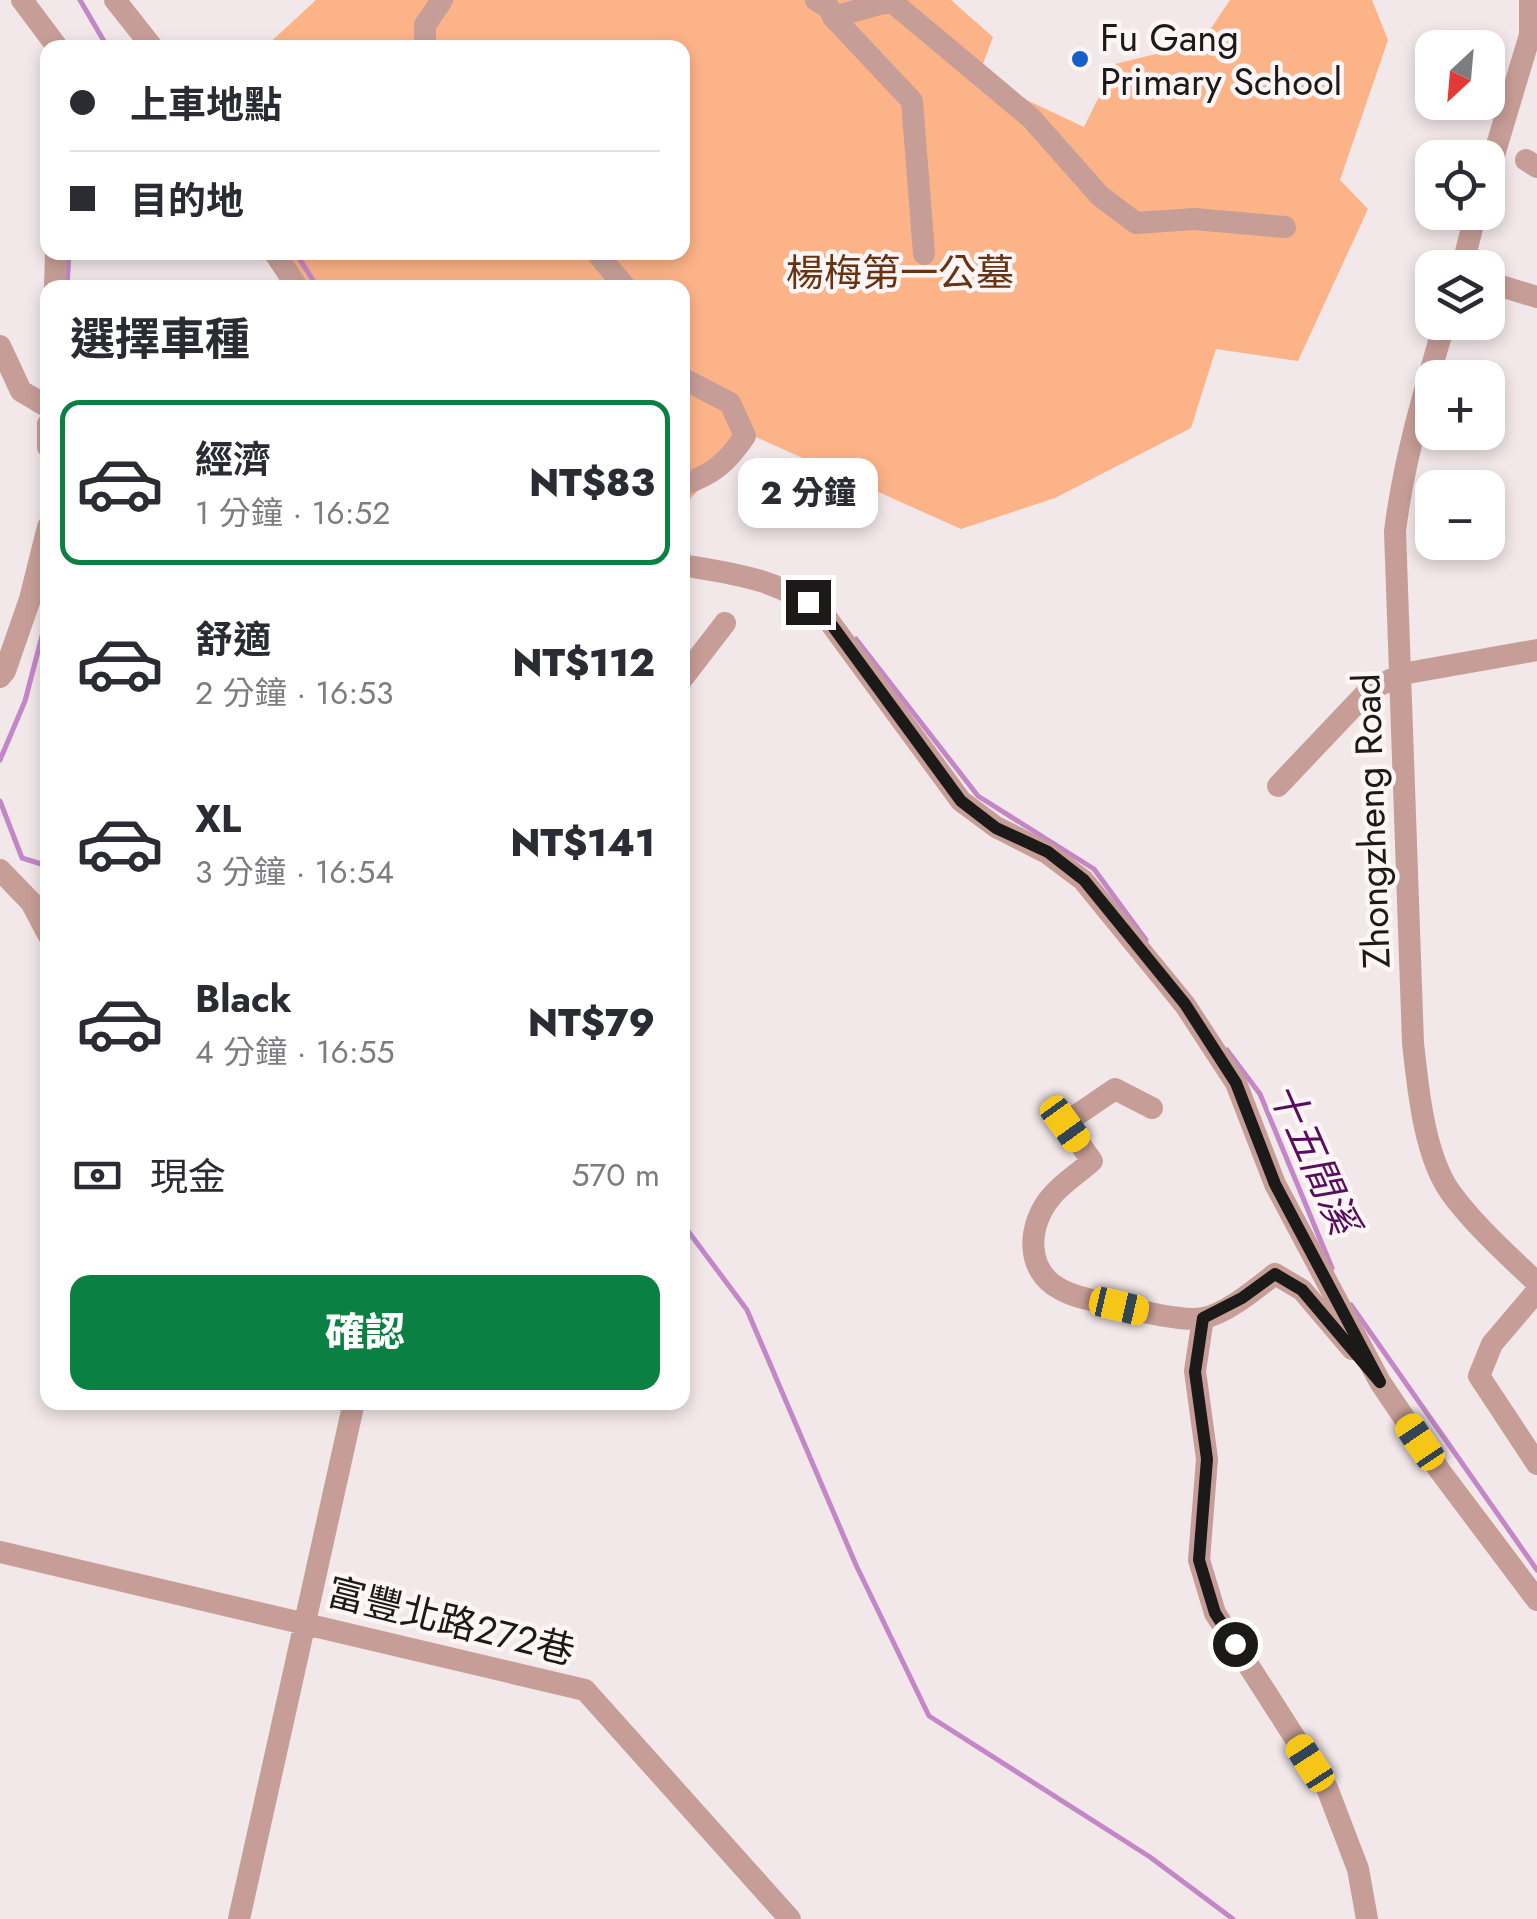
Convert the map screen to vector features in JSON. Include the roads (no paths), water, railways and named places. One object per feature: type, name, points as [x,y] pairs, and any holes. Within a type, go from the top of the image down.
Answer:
[{"type":"street","points":[[22,0],[52,40]]},
{"type":"street","points":[[114,0],[146,40]]},
{"type":"street","points":[[426,40],[425,25],[442,0]]},
{"type":"street","points":[[1498,140],[1530,34],[1530,0]]},
{"type":"street","points":[[825,8],[892,1],[1031,118],[1100,196],[1136,223],[1194,219],[1285,228]]},
{"type":"street","points":[[825,8],[912,101],[924,254]]},
{"type":"street","points":[[603,260],[619,280]]},
{"type":"street","points":[[1505,287],[1537,297]]},
{"type":"street","name":"Zhongzheng Road","points":[[1440,340],[1416,417],[1402,479],[1396,531],[1412,1026],[1419,1096],[1436,1161],[1450,1192],[1537,1287]]},
{"type":"street","points":[[0,346],[21,391],[40,402]]},
{"type":"street","points":[[690,382],[730,403],[744,436],[734,452],[708,476],[690,482]]},
{"type":"street","points":[[0,676],[30,599],[40,559]]},
{"type":"street","points":[[690,566],[757,577],[808,602],[826,617],[961,801],[996,828],[1048,852],[1084,880],[1185,1004],[1236,1083],[1275,1184],[1380,1382],[1440,1472],[1537,1600]]},
{"type":"street","points":[[690,668],[724,623]]},
{"type":"street","points":[[1278,786],[1368,692],[1402,674],[1537,650]]},
{"type":"street","points":[[0,870],[31,902],[40,919]]},
{"type":"street","points":[[1152,1108],[1115,1090],[1065,1124],[1092,1161],[1050,1198],[1032,1233],[1035,1262],[1050,1283],[1065,1292],[1148,1313],[1203,1318],[1242,1298],[1275,1274],[1302,1290],[1380,1382]]},
{"type":"street","points":[[1537,1287],[1492,1344],[1479,1376],[1537,1464]]},
{"type":"street","points":[[1203,1318],[1195,1372],[1207,1459],[1199,1560],[1215,1613],[1326,1788],[1358,1869],[1368,1919]]},
{"type":"street","points":[[238,1919],[352,1410]]},
{"type":"street","name":"富豐北路272巷","points":[[0,1552],[585,1690],[790,1919]]},
{"type":"waterway","points":[[80,0],[103,40]]},
{"type":"waterway","points":[[67,280],[69,260]]},
{"type":"waterway","name":"十五間溪","points":[[300,260],[313,280]]},
{"type":"waterway","name":"十五間溪","points":[[856,639],[978,796],[1094,869],[1146,940]]},
{"type":"waterway","points":[[0,760],[25,701],[40,644]]},
{"type":"waterway","points":[[0,801],[22,858],[40,864]]},
{"type":"waterway","name":"十五間溪","points":[[1227,1050],[1260,1094],[1332,1268]]},
{"type":"waterway","points":[[690,1234],[747,1310],[856,1565],[929,1716],[1150,1857],[1233,1919]]},
{"type":"waterway","name":"十五間溪","points":[[1351,1305],[1537,1570]]},
{"type":"place","name":"Fu Gang Primary School","points":[[1080,59]]},
{"type":"park label","name":"楊梅第一公墓","points":[[900,272]]}]
